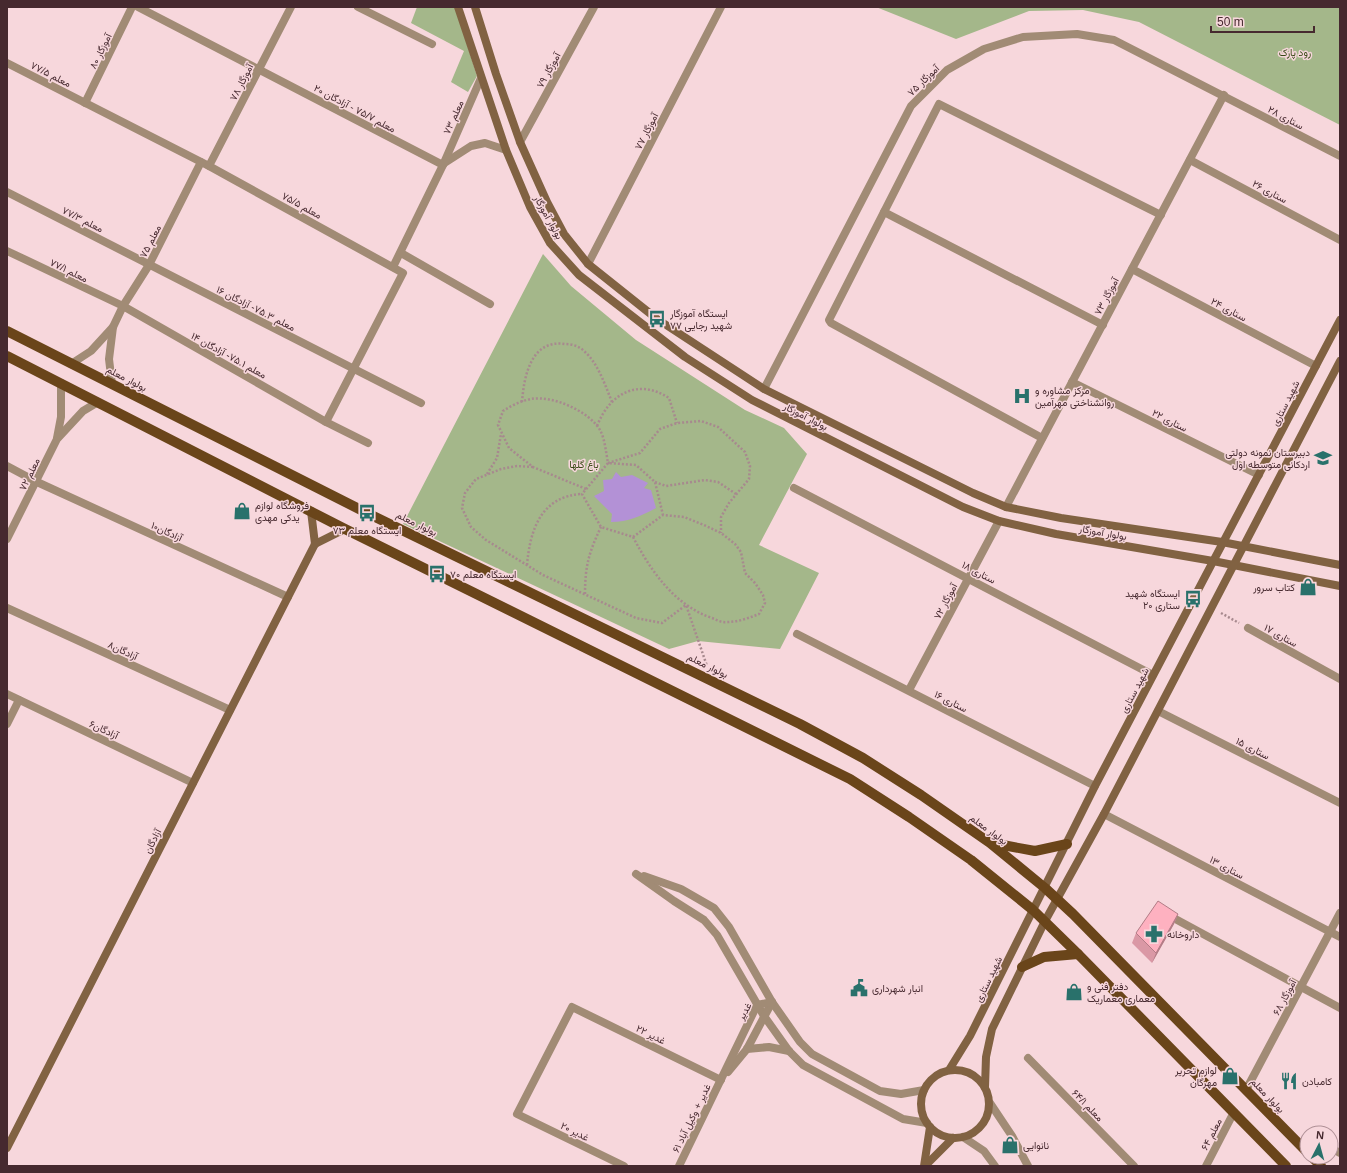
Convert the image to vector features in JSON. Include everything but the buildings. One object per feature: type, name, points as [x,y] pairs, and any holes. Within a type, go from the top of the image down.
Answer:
[{"type":"main road","name":"بولوار آموزگار","points":[[458,7],[506,150],[530,207],[550,244],[579,275],[649,331],[685,357],[752,400],[963,507],[999,521],[1056,534],[1213,561],[1340,586]]},
{"type":"main road","name":"بولوار آموزگار","points":[[475,7],[496,74],[520,142],[546,202],[564,234],[588,264],[657,319],[764,389],[973,493],[1006,507],[1061,518],[1222,542],[1340,564]]},
{"type":"main road","name":"شهید ستاری","points":[[949,1070],[970,1036],[1095,786],[1340,320]]},
{"type":"main road","name":"بولوار معلم","points":[[7,331],[368,513],[713,681],[863,758],[990,843],[1045,888],[1299,1144]]},
{"type":"main road","points":[[7,356],[345,529],[850,779],[909,817],[971,860],[1033,910],[1286,1166]]},
{"type":"main road","points":[[985,1087],[970,1072],[949,1070],[934,1077],[924,1090],[921,1101],[922,1112],[929,1125],[953,1138],[963,1137],[977,1131],[986,1119],[990,1103],[985,1087],[986,1057],[992,1028],[1045,921],[1104,814],[1340,361]]},
{"type":"main road","points":[[311,511],[315,544],[345,529]]},
{"type":"main road","name":"آزادگان","points":[[7,1148],[315,544]]},
{"type":"main road","points":[[990,843],[1035,851],[1067,844]]},
{"type":"main road","points":[[1022,967],[1044,957],[1078,954]]},
{"type":"main road","points":[[925,1166],[929,1125]]},
{"type":"main road","points":[[925,1166],[953,1138]]},
{"type":"street","name":"آموزگار ۸۰","points":[[85,103],[132,7]]},
{"type":"street","name":"معلم ۷۵/۷ - آزادگان ۲۰","points":[[138,7],[442,165]]},
{"type":"street","name":"آموزگار ۷۸","points":[[209,166],[291,7]]},
{"type":"street","points":[[358,7],[432,44]]},
{"type":"street","name":"۷۹ آموزگار","points":[[520,142],[594,7]]},
{"type":"street","name":"۷۷ آموزگار","points":[[588,264],[721,7]]},
{"type":"street","name":"آموزگار ۷۵","points":[[764,389],[910,106],[947,70],[984,49],[1023,37],[1077,34],[1114,40],[1224,95]]},
{"type":"street","name":"معلم ۷۷/۵","points":[[7,63],[201,162]]},
{"type":"street","name":"معلم ۷۳","points":[[393,266],[401,253],[481,78]]},
{"type":"street","name":"ستاری ۲۸","points":[[1224,95],[1340,156]]},
{"type":"street","name":"۷۳ آموزگار","points":[[1006,507],[1224,95]]},
{"type":"street","points":[[1042,438],[831,323],[829,320],[830,315],[939,104],[1161,215]]},
{"type":"street","points":[[442,165],[471,146],[485,143],[506,150]]},
{"type":"street","name":"ستاری ۲۶","points":[[1190,160],[1340,240]]},
{"type":"street","name":"معلم ۷۵/۵","points":[[201,162],[393,266]]},
{"type":"street","name":"معلم ۷۵","points":[[113,327],[123,306],[149,265],[201,162]]},
{"type":"street","name":"معلم ۷۷/۳","points":[[7,192],[149,265]]},
{"type":"street","points":[[884,212],[1102,325]]},
{"type":"street","name":"معلم ۷۷/۱","points":[[7,251],[123,306]]},
{"type":"street","points":[[401,253],[490,304]]},
{"type":"street","name":"معلم ۷۵.۳- آزادگان ۱۶","points":[[149,265],[421,404]]},
{"type":"street","points":[[326,422],[403,272],[393,266]]},
{"type":"street","name":"ستاری ۲۴","points":[[1132,269],[1316,366]]},
{"type":"street","name":"معلم ۷۵.۱- آزادگان ۱۴","points":[[123,306],[326,422],[368,444]]},
{"type":"street","points":[[71,364],[91,351],[113,327]]},
{"type":"street","points":[[112,384],[109,359],[113,327]]},
{"type":"street","name":"ستاری ۲۲","points":[[1072,382],[1259,475]]},
{"type":"street","points":[[57,439],[61,417],[61,383]]},
{"type":"street","points":[[57,439],[83,411],[98,402]]},
{"type":"street","name":"معلم ۷۲","points":[[7,539],[37,482],[57,439]]},
{"type":"street","name":"آزادگان۱۰","points":[[7,466],[37,482],[288,597]]},
{"type":"street","name":"ستاری ۱۸","points":[[794,488],[1153,675]]},
{"type":"street","name":"۷۲ آموزگار","points":[[909,690],[999,521]]},
{"type":"street","name":"آزادگان۸","points":[[7,608],[230,710]]},
{"type":"street","name":"ستاری ۱۷","points":[[1248,628],[1340,679]]},
{"type":"street","name":"ستاری ۱۶","points":[[797,634],[1095,786]]},
{"type":"street","name":"آزادگان۶","points":[[7,694],[193,783]]},
{"type":"street","points":[[7,724],[19,700]]},
{"type":"street","name":"ستاری ۱۵","points":[[1158,711],[1340,803]]},
{"type":"street","name":"ستاری ۱۳","points":[[1104,814],[1340,937]]},
{"type":"street","points":[[924,1090],[900,1094],[880,1091],[812,1054],[800,1042],[772,1002],[729,927],[714,908],[681,889],[636,874],[704,920],[718,935],[764,1016],[789,1051],[803,1065],[903,1119],[929,1125]]},
{"type":"street","points":[[1166,913],[1300,988],[1340,1008]]},
{"type":"street","name":"آموزگار ۶۸","points":[[1246,1090],[1340,913]]},
{"type":"street","name":"غدیر","points":[[721,1080],[757,1005],[772,1002]]},
{"type":"street","name":"غدیر","points":[[721,1080],[747,1049],[772,1002]]},
{"type":"street","name":"غدیر ۲۲","points":[[517,1114],[572,1007],[721,1080]]},
{"type":"street","points":[[747,1049],[769,1047],[789,1051]]},
{"type":"street","name":"معلم ۶۴/۱","points":[[1028,1058],[1134,1166]]},
{"type":"street","name":"غدیر + وکیل آباد ۶۱","points":[[679,1166],[721,1080]]},
{"type":"street","points":[[990,1103],[1012,1136],[1028,1166]]},
{"type":"street","name":"معلم ۶۴","points":[[1206,1166],[1234,1112]]},
{"type":"street","name":"غدیر ۲۰","points":[[517,1114],[624,1166]]},
{"type":"street","points":[[963,1137],[984,1151],[995,1166]]},
{"type":"path","points":[[522,402],[525,375],[532,359],[542,347],[558,343],[573,345],[583,350],[592,359],[612,402]]},
{"type":"path","points":[[597,426],[600,418],[612,402],[624,391],[633,389],[659,392],[670,398],[677,423]]},
{"type":"path","points":[[586,489],[533,467],[509,448],[498,425],[503,411],[532,399],[562,403],[579,410],[601,431],[608,463]]},
{"type":"path","points":[[527,565],[528,547],[533,531],[549,504],[569,495],[582,494],[608,463],[640,453],[660,429],[677,423],[701,421],[718,427],[745,452],[750,466],[749,479],[729,503],[722,516],[721,533]]},
{"type":"path","points":[[487,474],[497,458],[502,433]]},
{"type":"path","points":[[608,463],[636,465],[655,482],[666,486],[705,480],[718,482],[736,494]]},
{"type":"path","points":[[533,467],[516,466],[487,474],[476,480],[465,493],[462,508],[471,527],[486,540],[527,565],[636,618],[662,623],[686,605]]},
{"type":"path","points":[[655,482],[663,515]]},
{"type":"path","points":[[582,494],[601,527],[633,537],[651,568],[666,586],[686,605],[705,615],[726,623],[747,619],[759,614],[765,603],[763,595],[745,573],[741,552],[721,533],[684,517],[663,515],[633,537]]},
{"type":"path","points":[[585,594],[585,569],[590,552],[601,527]]},
{"type":"path","points":[[686,605],[713,681]]},
{"type":"path","name":"ستاری ۱۷","points":[[1211,608],[1248,628]]},
{"type":"green space","points":[[417,7],[455,7],[477,76],[468,92],[451,82],[464,51],[411,23]]},
{"type":"green space","name":"رود پارک","points":[[876,7],[1340,7],[1340,125],[1139,22],[1083,10],[1029,11],[956,39]]},
{"type":"green space","name":"باغ گلها","points":[[543,254],[571,286],[636,340],[745,410],[784,428],[807,454],[759,545],[819,573],[780,649],[698,641],[669,649],[403,524]]},
{"type":"shaded area","points":[[616,472],[621,477],[632,475],[648,483],[644,488],[651,490],[656,508],[634,518],[611,522],[612,514],[594,496],[604,491],[603,480],[612,479]]},
{"type":"place","name":"ایستگاه آموزگار شهید رجایی ۷۷","points":[[657,319]]},
{"type":"place","name":"مرکز مشاوره و روانشناختی مهرآمین","points":[[1022,396]]},
{"type":"place","name":"دبیرستان نمونه دولتی اردکانی متوسطه اول","points":[[1323,458]]},
{"type":"place","name":"فروشگاه لوازم یدکی مهدی","points":[[242,511]]},
{"type":"place","name":"ایستگاه معلم ۷۳","points":[[367,513]]},
{"type":"place","name":"ایستگاه معلم ۷۰","points":[[437,574]]},
{"type":"place","name":"کتاب سرور","points":[[1308,587]]},
{"type":"place","name":"ایستگاه شهید ستاری ۲۰","points":[[1193,599]]},
{"type":"place","name":"داروخانه","points":[[1154,934]]},
{"type":"place","name":"انبار شهرداری","points":[[859,988]]},
{"type":"place","name":"دفتر فنی و معماری معماریک","points":[[1074,992]]},
{"type":"place","name":"لوازم تحریر مهرگان","points":[[1230,1076]]},
{"type":"place","name":"کامبادن","points":[[1289,1081]]},
{"type":"place","name":"نانوایی","points":[[1010,1145]]}]
